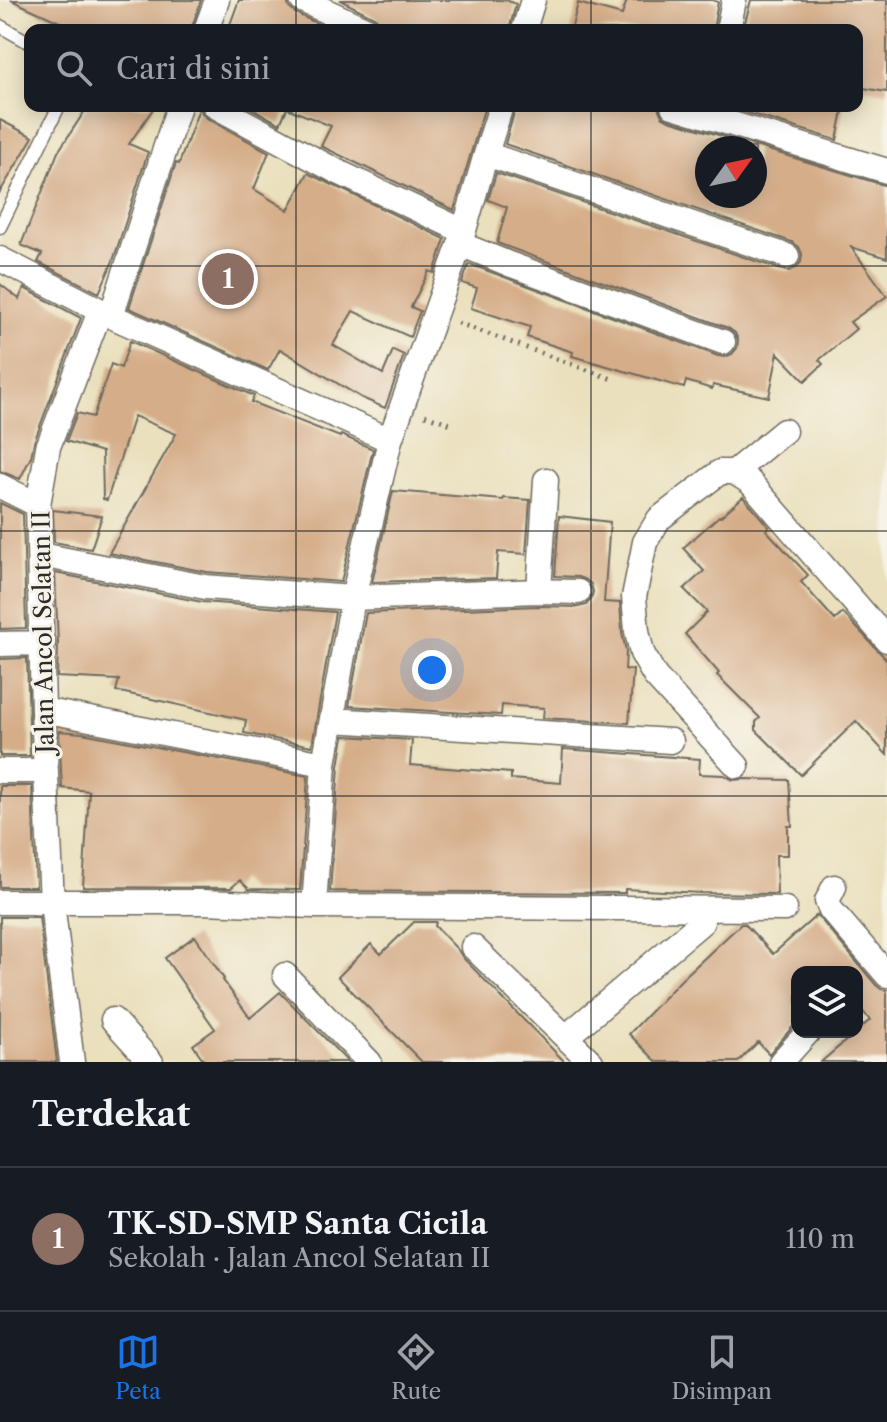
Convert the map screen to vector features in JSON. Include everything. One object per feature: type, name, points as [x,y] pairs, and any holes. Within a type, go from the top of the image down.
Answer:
[{"type":"street","points":[[208,24],[217,0]]},
{"type":"street","points":[[302,0],[354,24]]},
{"type":"street","points":[[526,24],[533,0]]},
{"type":"street","points":[[729,24],[734,0]]},
{"type":"street","name":"Jalan Ancol Selatan II","points":[[72,1062],[52,903],[38,505],[48,447],[105,313],[177,112]]},
{"type":"street","points":[[226,112],[509,264],[723,342]]},
{"type":"street","points":[[314,906],[324,764],[353,598],[390,440],[462,238],[499,112]]},
{"type":"street","points":[[712,112],[887,171]]},
{"type":"street","points":[[486,154],[787,256]]},
{"type":"street","points":[[0,259],[105,313],[390,440]]},
{"type":"street","points":[[734,472],[784,431]]},
{"type":"street","points":[[737,766],[655,676],[642,653],[634,597],[645,542],[659,519],[720,472],[734,472],[750,482],[887,640]]},
{"type":"street","points":[[539,591],[546,480]]},
{"type":"street","points":[[0,486],[38,505]]},
{"type":"street","points":[[41,555],[205,587],[353,598],[578,592]]},
{"type":"street","points":[[0,644],[43,643]]},
{"type":"street","points":[[43,710],[324,764]]},
{"type":"street","points":[[332,720],[671,741]]},
{"type":"street","name":"Jalan Ancol Selatan II","points":[[0,771],[46,771]]},
{"type":"street","points":[[834,887],[827,901],[831,910],[872,970]]},
{"type":"street","points":[[0,902],[785,909]]},
{"type":"street","points":[[566,1037],[702,922]]},
{"type":"street","points":[[473,947],[591,1062]]},
{"type":"street","points":[[285,975],[369,1062]]},
{"type":"street","points":[[113,1020],[151,1062]]},
{"type":"street","points":[[781,1062],[803,1038]]},
{"type":"lane","points":[[0,26],[24,40]]},
{"type":"lane","points":[[0,227],[56,112]]},
{"type":"path","points":[[435,314],[615,380]]},
{"type":"building","points":[[11,0],[201,0],[193,24],[64,24]]},
{"type":"building","points":[[239,0],[287,0],[289,8],[295,13],[318,24],[230,24]]},
{"type":"building","points":[[340,0],[506,0],[516,4],[511,24],[380,24],[374,17]]},
{"type":"building","points":[[627,0],[718,2],[714,24],[573,24],[578,3],[622,15]]},
{"type":"building","points":[[751,0],[887,0],[887,92],[863,88],[863,24],[745,24]]},
{"type":"building","points":[[84,112],[151,112],[129,144],[148,152],[113,261],[99,293],[38,262],[42,254],[21,245],[58,152]]},
{"type":"building","points":[[198,112],[202,112],[208,119],[269,152],[254,189],[288,210],[308,173],[445,239],[434,273],[429,271],[411,307],[420,311],[410,337],[353,311],[333,345],[383,374],[393,350],[404,355],[385,408],[362,398],[280,349],[268,370],[129,308],[176,163],[179,164]]},
{"type":"building","points":[[258,112],[285,112],[280,124]]},
{"type":"building","points":[[297,112],[483,112],[454,210],[321,146],[331,126]]},
{"type":"building","points":[[514,112],[660,112],[669,120],[722,136],[695,136],[695,208],[767,208],[767,150],[887,186],[887,258],[851,247],[887,296],[850,322],[856,329],[819,360],[823,364],[805,381],[778,353],[769,397],[713,385],[712,389],[686,381],[684,388],[572,356],[573,352],[527,337],[530,327],[471,308],[477,288],[462,283],[469,264],[718,356],[725,357],[737,348],[735,333],[728,328],[497,243],[507,207],[488,200],[496,173],[782,270],[789,271],[801,262],[799,247],[792,242],[505,144]]},
{"type":"building","points":[[745,112],[843,112],[837,140]]},
{"type":"building","points":[[0,120],[33,137],[0,192]]},
{"type":"building","points":[[0,284],[19,299],[24,288],[81,318],[31,457],[20,479],[0,471]]},
{"type":"building","points":[[130,341],[254,396],[251,402],[373,449],[341,582],[207,572],[109,553],[176,434],[134,416],[107,500],[103,499],[102,452],[66,441],[77,413],[93,417],[111,364],[121,368]]},
{"type":"building","points":[[393,491],[530,500],[526,554],[498,552],[496,578],[372,582]]},
{"type":"building","points":[[743,497],[769,527],[766,530],[808,575],[801,582],[835,620],[843,613],[887,660],[887,755],[856,721],[801,775],[756,730],[756,722],[760,718],[717,675],[719,673],[685,634],[707,612],[684,589],[704,571],[683,548]]},
{"type":"building","points":[[0,503],[23,514],[26,628],[0,629]]},
{"type":"building","points":[[53,510],[102,516],[91,549],[54,542]]},
{"type":"building","points":[[559,516],[610,522],[604,602],[620,603],[626,651],[625,670],[633,670],[629,723],[543,718],[544,708],[502,705],[501,715],[349,706],[366,613],[586,605],[593,592],[591,584],[578,577],[555,576]]},
{"type":"building","points":[[55,573],[202,602],[335,612],[312,746],[244,733],[246,720],[116,691],[119,680],[57,677]]},
{"type":"building","points":[[27,658],[30,756],[0,756],[0,659]]},
{"type":"building","points":[[59,731],[308,776],[300,890],[249,889],[240,880],[231,888],[83,887],[89,791],[62,788]]},
{"type":"building","points":[[344,736],[412,740],[410,765],[511,773],[511,779],[561,783],[563,749],[700,759],[699,774],[724,775],[733,780],[789,780],[792,826],[788,826],[788,855],[776,855],[777,894],[625,889],[625,893],[330,891]]},
{"type":"building","points":[[0,786],[32,786],[36,887],[0,887]]},
{"type":"building","points":[[817,915],[860,966],[791,966],[791,1029],[769,1054],[758,1042],[738,1062],[657,1062],[629,1034],[741,924],[745,924],[773,954]]},
{"type":"building","points":[[0,917],[39,917],[57,1062],[0,1062]]},
{"type":"building","points":[[414,922],[436,922],[435,926],[463,958],[565,1062],[422,1062],[338,977],[371,944],[381,954]]},
{"type":"building","points":[[195,936],[250,1018],[280,992],[348,1062],[205,1062],[193,1045],[215,1029],[165,958]]},
{"type":"building","points":[[863,970],[876,985],[887,990],[887,1062],[821,1062],[849,1038],[863,1038],[863,1026],[870,1020],[863,1011]]},
{"type":"place","name":"TK-SD-SMP Santa Cicila","points":[[228,279]]}]
